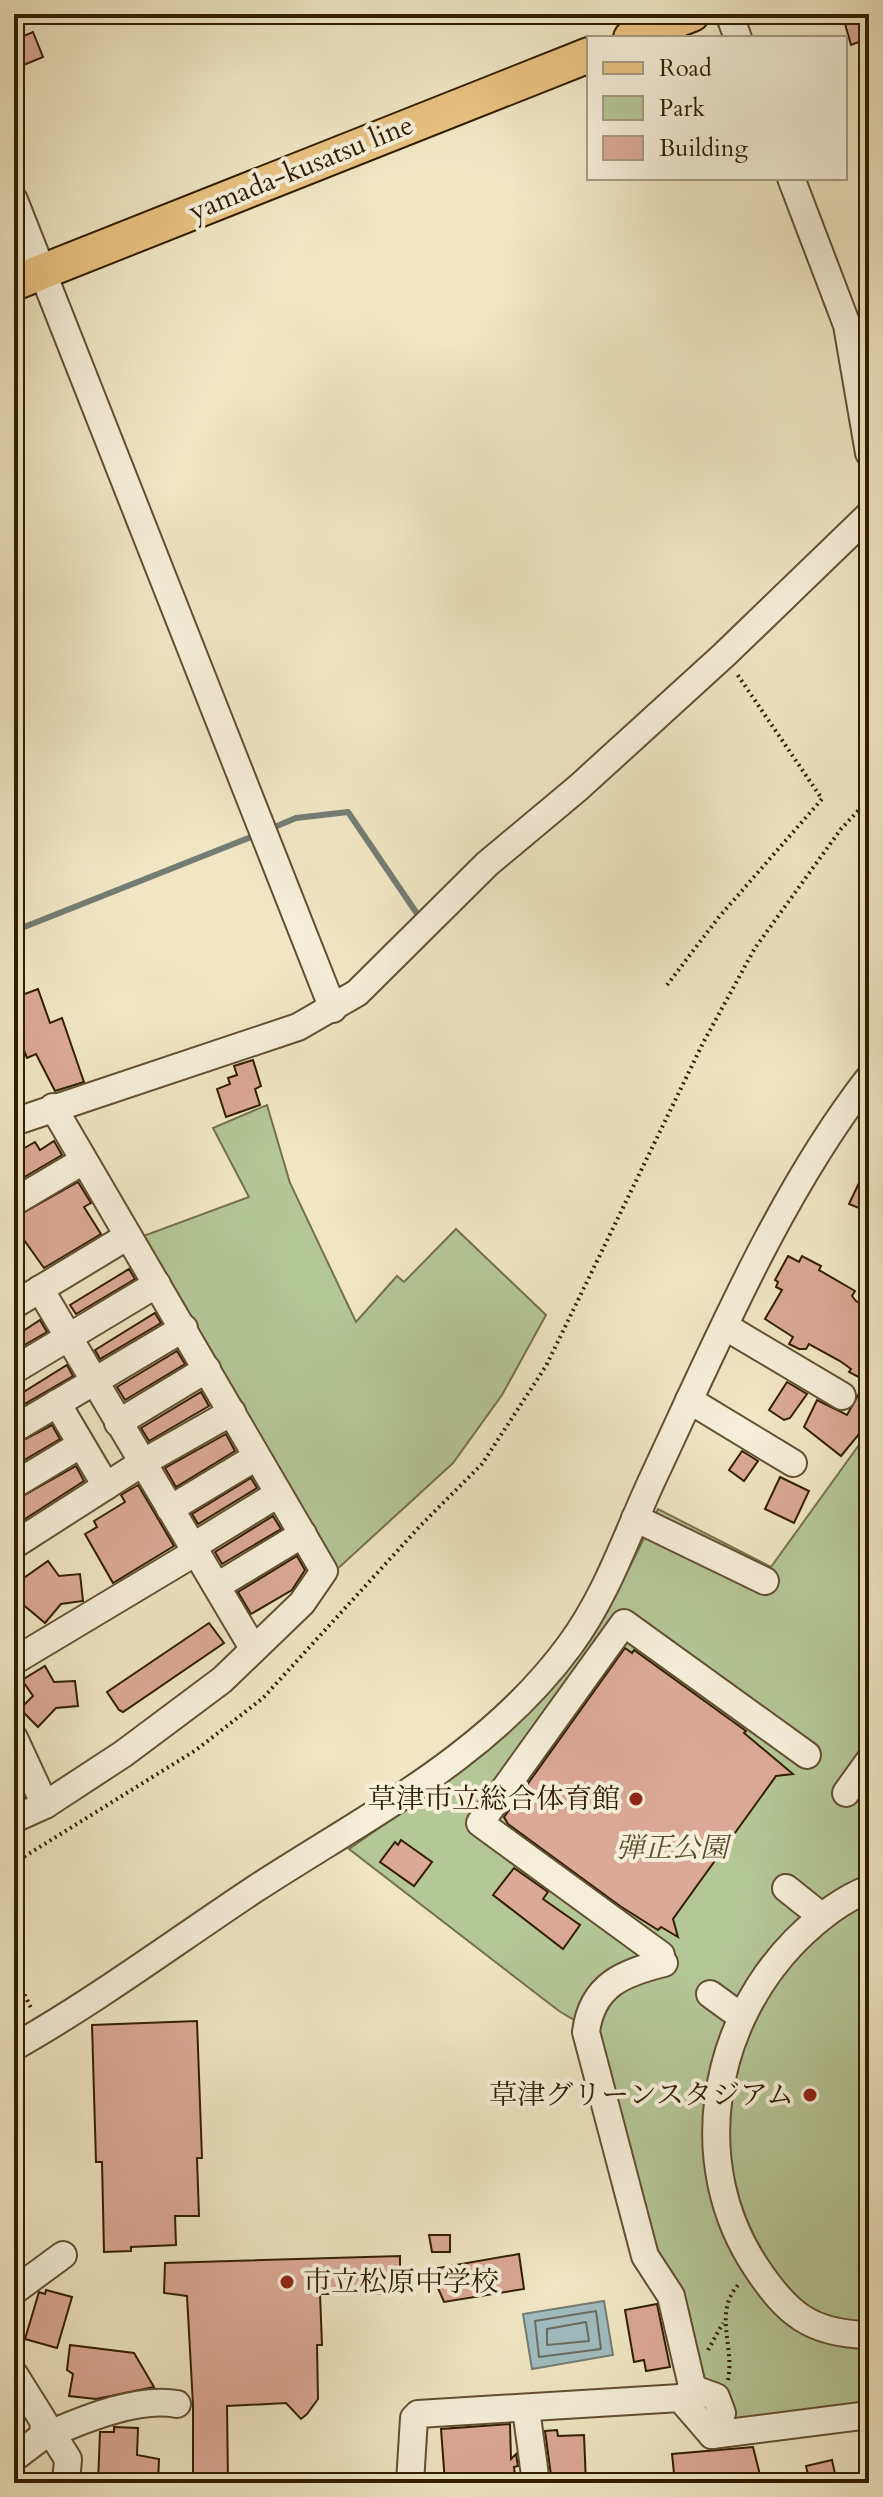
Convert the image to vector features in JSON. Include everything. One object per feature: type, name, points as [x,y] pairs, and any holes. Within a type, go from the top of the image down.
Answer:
[{"type":"main road","points":[[636,36],[692,14]]},
{"type":"main road","name":"yamada-kusatsu line","points":[[28,277],[587,56]]},
{"type":"street","points":[[729,14],[737,36]]},
{"type":"street","points":[[792,180],[847,325],[869,453]]},
{"type":"street","points":[[14,200],[28,277],[333,1009]]},
{"type":"street","points":[[14,1122],[298,1027],[357,993],[487,864],[724,655],[869,515]]},
{"type":"street","points":[[14,2047],[320,1847],[399,1800],[482,1739],[540,1682],[571,1644],[602,1591],[689,1400],[818,1150],[869,1078]]},
{"type":"street","points":[[14,1819],[45,1805],[123,1754],[222,1680],[302,1603],[324,1571],[53,1107]]},
{"type":"street","points":[[14,1202],[83,1161]]},
{"type":"street","points":[[14,1305],[128,1236]]},
{"type":"street","points":[[14,1370],[157,1284]]},
{"type":"street","points":[[40,1289],[253,1648]]},
{"type":"street","points":[[726,1327],[842,1396]]},
{"type":"street","points":[[14,1429],[184,1328]]},
{"type":"street","points":[[118,1423],[207,1369]]},
{"type":"street","points":[[689,1400],[793,1463]]},
{"type":"street","points":[[57,1403],[106,1486]]},
{"type":"street","points":[[14,1545],[142,1463],[232,1412]]},
{"type":"street","points":[[14,1485],[80,1445]]},
{"type":"street","points":[[170,1509],[256,1457]]},
{"type":"street","points":[[14,1661],[278,1494]]},
{"type":"street","points":[[635,1518],[765,1581]]},
{"type":"street","points":[[217,1586],[303,1534]]},
{"type":"street","points":[[712,2435],[696,2395],[671,2296],[645,2256],[586,2032],[588,2017],[607,1986],[621,1975],[663,1959],[480,1823],[624,1623],[807,1755]]},
{"type":"street","points":[[14,1738],[45,1805]]},
{"type":"street","points":[[846,1793],[869,1761]]},
{"type":"street","points":[[786,1888],[821,1916]]},
{"type":"street","points":[[869,1889],[821,1916],[772,1964],[731,2041],[720,2083],[716,2133],[718,2170],[727,2209],[758,2270],[796,2317],[822,2330],[869,2335]]},
{"type":"street","points":[[710,1994],[732,2010],[744,2012]]},
{"type":"street","points":[[14,2291],[63,2255]]},
{"type":"street","points":[[14,2374],[68,2459],[66,2483]]},
{"type":"street","points":[[410,2483],[414,2418],[418,2414],[696,2395],[722,2413],[712,2435]]},
{"type":"street","points":[[14,2458],[43,2436],[91,2416],[155,2400],[177,2404]]},
{"type":"street","points":[[526,2409],[536,2483]]},
{"type":"street","points":[[712,2435],[869,2415]]},
{"type":"path","points":[[667,985],[719,917],[822,799],[724,655]]},
{"type":"path","points":[[14,1863],[196,1750],[263,1698],[421,1525],[482,1464],[546,1366],[703,1043],[755,948],[841,829],[869,799]]},
{"type":"path","points":[[14,1973],[34,2015]]},
{"type":"path","points":[[696,2395],[729,2379],[731,2352],[723,2315],[725,2303],[743,2279],[758,2270]]},
{"type":"green space","points":[[267,1105],[290,1183],[356,1322],[397,1276],[404,1282],[456,1229],[546,1315],[502,1395],[453,1463],[333,1573],[138,1238],[249,1197],[213,1128]]},
{"type":"green space","name":"弾正公園","points":[[869,1431],[869,2408],[712,2426],[692,2401],[579,2023],[559,2011],[349,1849],[493,1744],[557,1684],[606,1612],[658,1509],[771,1567]]},
{"type":"water","points":[[604,2301],[613,2355],[532,2369],[523,2314]]},
{"type":"building","points":[[858,14],[869,14],[869,38],[851,45],[844,20]]},
{"type":"building","points":[[33,32],[43,57],[14,69],[14,40]]},
{"type":"building","points":[[38,989],[50,1023],[62,1018],[84,1082],[55,1091],[36,1054],[27,1058],[14,1026],[14,998]]},
{"type":"building","points":[[253,1060],[261,1086],[255,1089],[260,1105],[226,1117],[217,1089],[230,1084],[228,1078],[237,1075],[234,1066]]},
{"type":"building","points":[[54,1141],[62,1155],[14,1183],[14,1154],[35,1142],[40,1150]]},
{"type":"building","points":[[869,1162],[869,1212],[849,1204]]},
{"type":"building","points":[[78,1182],[91,1203],[84,1207],[101,1234],[44,1268],[14,1226],[14,1218]]},
{"type":"building","points":[[788,1256],[799,1262],[802,1256],[821,1266],[819,1270],[855,1291],[852,1296],[869,1309],[869,1422],[841,1456],[804,1427],[817,1400],[847,1415],[866,1381],[849,1372],[851,1369],[840,1361],[809,1344],[806,1349],[799,1349],[789,1344],[793,1337],[765,1319],[782,1290],[776,1287],[778,1282],[775,1280]]},
{"type":"building","points":[[129,1269],[135,1279],[76,1314],[70,1305]]},
{"type":"building","points":[[155,1313],[161,1323],[100,1359],[95,1350]]},
{"type":"building","points":[[40,1320],[47,1332],[14,1351],[14,1337]]},
{"type":"building","points":[[177,1351],[185,1364],[125,1400],[117,1387]]},
{"type":"building","points":[[67,1365],[73,1376],[14,1410],[14,1398]]},
{"type":"building","points":[[787,1382],[807,1394],[790,1418],[784,1420],[769,1410]]},
{"type":"building","points":[[201,1392],[209,1406],[149,1441],[141,1428]]},
{"type":"building","points":[[52,1425],[60,1439],[14,1466],[14,1445]]},
{"type":"building","points":[[226,1434],[235,1451],[176,1487],[165,1468]]},
{"type":"building","points":[[742,1451],[758,1461],[744,1481],[729,1470]]},
{"type":"building","points":[[76,1466],[84,1481],[14,1526],[14,1501]]},
{"type":"building","points":[[780,1477],[809,1491],[794,1523],[765,1509]]},
{"type":"building","points":[[251,1478],[257,1488],[198,1524],[192,1514]]},
{"type":"building","points":[[138,1485],[174,1546],[113,1583],[85,1534],[97,1527],[94,1521],[125,1502],[121,1495]]},
{"type":"building","points":[[273,1516],[281,1529],[222,1564],[215,1552]]},
{"type":"building","points":[[297,1556],[305,1570],[292,1590],[251,1614],[238,1592]]},
{"type":"building","points":[[14,1561],[25,1577],[48,1561],[59,1576],[80,1574],[83,1601],[61,1604],[45,1623],[14,1597]]},
{"type":"building","points":[[209,1623],[224,1643],[123,1712],[119,1710],[107,1692]]},
{"type":"building","name":"草津市立総合体育館","points":[[625,1648],[632,1653],[634,1650],[746,1731],[744,1733],[793,1774],[776,1776],[673,1919],[678,1937],[661,1927],[658,1930],[620,1906],[508,1824],[504,1817]]},
{"type":"building","points":[[45,1666],[54,1682],[75,1681],[78,1706],[56,1708],[38,1727],[20,1709],[33,1696],[22,1680]]},
{"type":"building","points":[[401,1840],[432,1862],[414,1886],[380,1862],[395,1842],[398,1845]]},
{"type":"building","points":[[514,1868],[548,1892],[543,1899],[580,1925],[563,1949],[493,1895]]},
{"type":"building","points":[[197,2021],[202,2158],[197,2158],[199,2216],[175,2216],[176,2245],[104,2252],[102,2162],[96,2162],[92,2025]]},
{"type":"building","points":[[429,2235],[450,2235],[450,2252],[432,2252]]},
{"type":"building","points":[[519,2254],[524,2289],[444,2302],[438,2288],[438,2268]]},
{"type":"building","points":[[400,2256],[400,2293],[320,2294],[322,2345],[317,2345],[318,2399],[307,2414],[301,2419],[286,2403],[227,2406],[228,2483],[193,2483],[193,2405],[187,2296],[164,2293],[165,2263]]},
{"type":"building","points":[[46,2290],[72,2297],[57,2348],[25,2339],[39,2292],[45,2294]]},
{"type":"building","points":[[657,2304],[670,2367],[646,2371],[644,2360],[634,2362],[625,2310]]},
{"type":"building","points":[[70,2345],[134,2353],[154,2387],[96,2399],[69,2396],[73,2374],[67,2370]]},
{"type":"building","points":[[510,2424],[511,2459],[516,2454],[518,2466],[514,2467],[516,2483],[445,2483],[441,2429]]},
{"type":"building","points":[[114,2427],[138,2428],[137,2455],[159,2459],[158,2483],[98,2482],[100,2432],[114,2432]]},
{"type":"building","points":[[557,2430],[558,2436],[584,2435],[586,2483],[552,2483],[545,2431]]},
{"type":"building","points":[[753,2447],[762,2483],[675,2483],[672,2454]]},
{"type":"building","points":[[832,2460],[837,2483],[810,2483],[806,2466]]},
{"type":"waterway","points":[[272,828],[296,818],[348,812],[420,918],[418,920]]},
{"type":"waterway","points":[[14,931],[256,835]]},
{"type":"place","name":"草津市立総合体育館","points":[[636,1799]]},
{"type":"place","name":"草津グリーンスタジアム","points":[[810,2095]]},
{"type":"place","name":"市立松原中学校","points":[[287,2282]]}]
